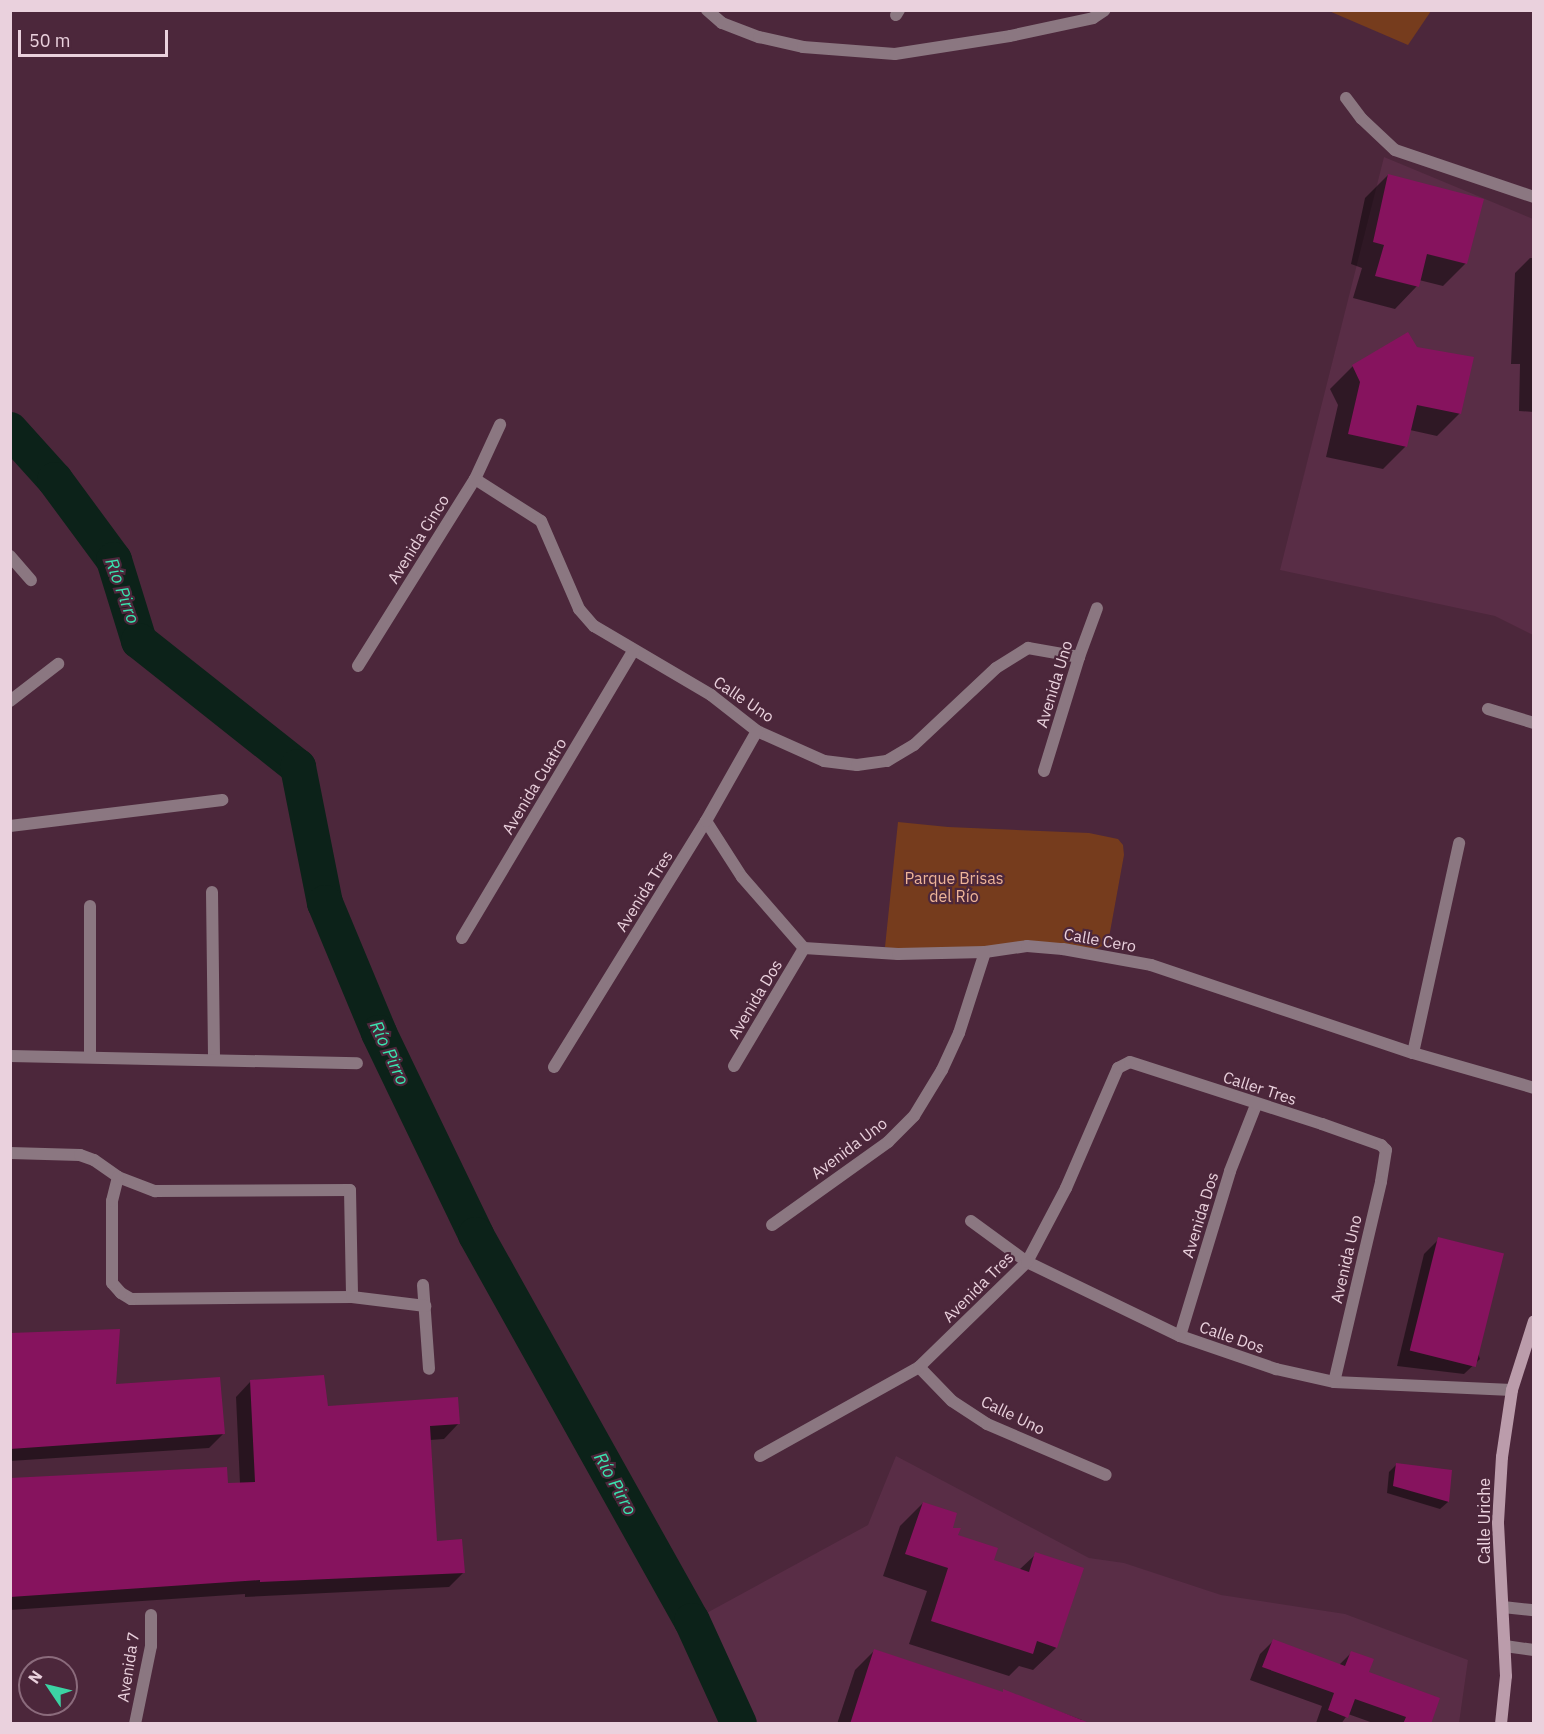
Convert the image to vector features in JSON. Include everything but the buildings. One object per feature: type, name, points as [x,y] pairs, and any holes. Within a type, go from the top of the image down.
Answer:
[{"type":"main road","name":"Calle Uriche","points":[[1501,1724],[1506,1677],[1497,1522],[1502,1457],[1512,1390],[1533,1321]]},
{"type":"street","points":[[707,10],[722,23],[759,37],[803,47],[895,54],[1021,34],[1093,18],[1105,10]]},
{"type":"street","points":[[1346,98],[1362,119],[1395,150],[1533,197]]},
{"type":"street","name":"Avenida Cinco","points":[[358,666],[475,479],[500,425]]},
{"type":"street","name":"Calle Uno","points":[[475,479],[541,521],[579,609],[594,626],[711,695],[757,730],[824,761],[857,765],[887,761],[914,745],[996,668],[1028,648],[1079,657]]},
{"type":"street","points":[[10,556],[31,580]]},
{"type":"street","name":"Avenida Uno","points":[[1044,771],[1079,657],[1097,608]]},
{"type":"street","name":"Avenida Cuatro","points":[[462,938],[634,650]]},
{"type":"street","points":[[10,701],[58,664]]},
{"type":"street","points":[[1488,709],[1533,723]]},
{"type":"street","name":"Avenida Tres","points":[[554,1067],[706,822],[757,730]]},
{"type":"street","points":[[10,826],[222,800]]},
{"type":"street","points":[[706,822],[741,877],[804,948]]},
{"type":"street","points":[[1413,1053],[1459,843]]},
{"type":"street","points":[[212,892],[214,1059]]},
{"type":"street","points":[[90,906],[90,1057]]},
{"type":"street","name":"Calle Cero","points":[[804,948],[898,954],[985,952],[1027,946],[1064,949],[1151,965],[1413,1053],[1533,1088]]},
{"type":"street","name":"Avenida Dos","points":[[734,1066],[804,948]]},
{"type":"street","name":"Avenida Uno","points":[[772,1225],[888,1142],[914,1116],[942,1070],[959,1033],[985,952]]},
{"type":"street","points":[[10,1056],[357,1063]]},
{"type":"street","name":"Avenida Tres","points":[[760,1456],[919,1367],[1027,1262],[1066,1188],[1119,1068],[1130,1062]]},
{"type":"street","name":"Caller Tres","points":[[1130,1062],[1381,1146]]},
{"type":"street","name":"Avenida Dos","points":[[1180,1336],[1230,1171],[1256,1105]]},
{"type":"street","name":"Avenida Uno","points":[[1334,1382],[1386,1155],[1381,1146]]},
{"type":"street","points":[[10,1153],[80,1155],[94,1160],[118,1177],[155,1191],[350,1190],[352,1297]]},
{"type":"street","points":[[118,1177],[112,1201],[112,1283],[121,1293],[131,1299],[352,1297],[425,1306]]},
{"type":"street","name":"Calle Dos","points":[[971,1221],[1027,1262],[1180,1336],[1276,1369],[1334,1382],[1512,1390]]},
{"type":"street","points":[[423,1285],[429,1369]]},
{"type":"street","name":"Calle Uno","points":[[919,1367],[952,1401],[987,1424],[1106,1474]]},
{"type":"street","points":[[1503,1607],[1533,1610]]},
{"type":"street","name":"Avenida 7","points":[[135,1724],[151,1646],[151,1615]]},
{"type":"street","points":[[1505,1646],[1533,1650]]},
{"type":"shaded area","points":[[1384,157],[1533,219],[1533,635],[1495,616],[1280,570]]},
{"type":"shaded area","points":[[896,1456],[1089,1558],[1124,1563],[1221,1595],[1345,1614],[1468,1660],[1459,1723],[739,1723],[692,1621],[868,1525]]},
{"type":"green space","points":[[1431,10],[1408,45],[1329,11]]},
{"type":"green space","name":"Parque Brisas del Río","points":[[898,822],[948,827],[1089,833],[1118,839],[1123,845],[1124,855],[1108,943],[1094,950],[991,947],[899,950],[885,947]]},
{"type":"waterway","name":"Río Pirro","points":[[10,430],[55,480],[114,560],[139,641],[298,767],[325,903],[379,1033],[476,1235],[692,1621],[739,1724]]}]
